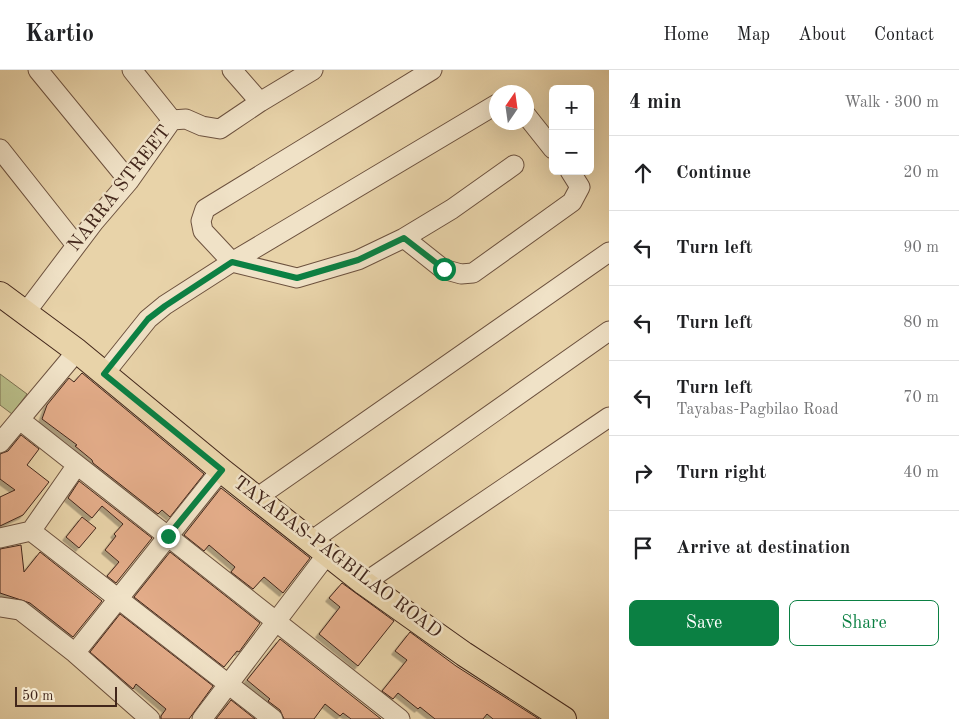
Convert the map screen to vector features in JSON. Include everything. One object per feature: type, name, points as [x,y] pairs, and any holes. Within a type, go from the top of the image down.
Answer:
[{"type":"main road","name":"TAYABAS-PAGBILAO ROAD","points":[[8,303],[76,351],[364,583],[464,654],[564,719]]},
{"type":"street","points":[[38,70],[129,181]]},
{"type":"street","points":[[132,70],[172,120]]},
{"type":"street","points":[[232,70],[260,102]]},
{"type":"street","name":"NARRA STREET","points":[[8,303],[76,245],[129,181],[172,120],[186,119],[202,126],[220,129],[313,70]]},
{"type":"street","points":[[432,70],[205,209],[201,221],[203,231],[232,262],[297,278],[358,260],[404,238],[452,209],[514,165]]},
{"type":"street","points":[[104,374],[148,319],[165,306],[232,262],[489,108]]},
{"type":"street","points":[[534,125],[549,144]]},
{"type":"street","points":[[0,149],[76,245]]},
{"type":"street","points":[[404,238],[444,269],[461,274],[474,273],[572,202],[580,187],[572,175]]},
{"type":"street","points":[[258,497],[609,252]]},
{"type":"street","points":[[202,719],[276,621],[319,547],[609,331]]},
{"type":"street","points":[[0,443],[76,351]]},
{"type":"street","points":[[364,583],[609,417]]},
{"type":"street","points":[[20,420],[400,719]]},
{"type":"street","points":[[0,538],[31,531],[77,465]]},
{"type":"street","points":[[75,653],[222,470]]},
{"type":"street","points":[[31,531],[273,719]]},
{"type":"street","points":[[0,606],[20,610],[75,653],[150,719]]},
{"type":"green space","points":[[0,374],[27,394],[12,414],[0,405]]},
{"type":"building","points":[[82,373],[204,474],[170,517],[162,510],[158,514],[93,463],[75,446],[77,445],[42,419],[47,405],[69,378],[74,382]]},
{"type":"building","points":[[21,435],[39,449],[27,465],[49,482],[23,515],[0,526],[0,497],[15,490],[0,479],[0,454],[8,451]]},
{"type":"building","points":[[79,481],[152,538],[116,583],[107,576],[119,562],[105,550],[116,536],[114,534],[123,524],[102,506],[92,518],[68,498]]},
{"type":"building","points":[[221,488],[310,558],[283,593],[264,577],[253,589],[231,572],[235,567],[209,545],[204,551],[184,535]]},
{"type":"building","points":[[82,517],[96,528],[79,548],[66,537]]},
{"type":"building","points":[[21,545],[24,572],[40,552],[102,601],[73,637],[30,603],[0,593],[0,549]]},
{"type":"building","points":[[170,552],[260,623],[239,652],[237,651],[224,667],[134,597]]},
{"type":"building","points":[[342,583],[394,621],[358,666],[319,634],[340,607],[329,598]]},
{"type":"building","points":[[120,614],[213,686],[189,719],[161,719],[166,709],[136,684],[133,689],[90,652]]},
{"type":"building","points":[[410,632],[456,666],[539,719],[493,719],[487,714],[483,719],[435,719],[420,707],[418,709],[398,693],[393,699],[382,691],[407,660],[395,651]]},
{"type":"building","points":[[280,639],[381,719],[351,719],[343,713],[340,716],[325,704],[314,719],[284,719],[280,710],[268,701],[270,699],[247,680]]},
{"type":"building","points":[[231,700],[255,719],[216,719]]},
{"type":"route","points":[[168,536],[222,470],[104,374],[148,319],[232,262],[297,278],[358,260],[404,238],[444,269]]}]
